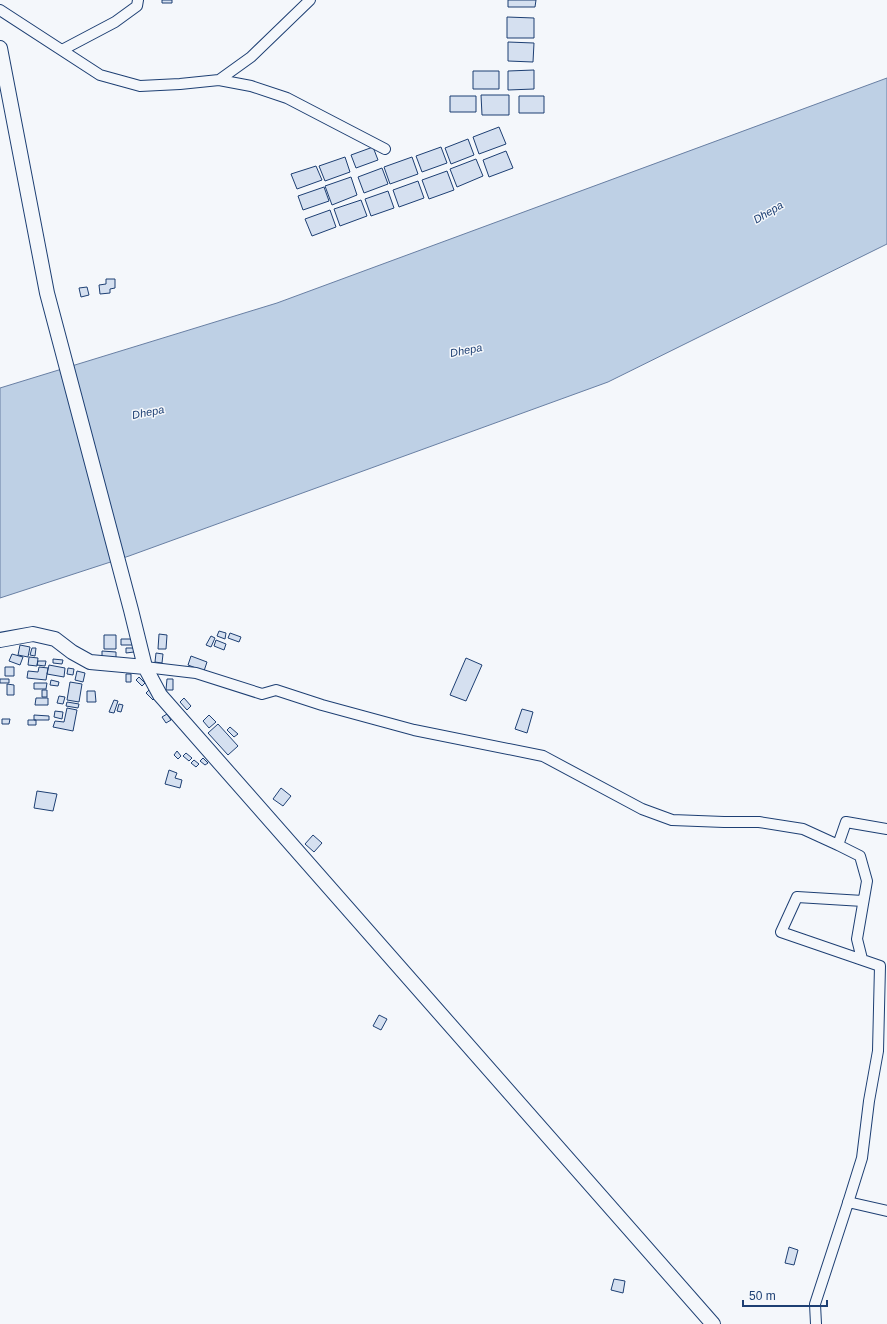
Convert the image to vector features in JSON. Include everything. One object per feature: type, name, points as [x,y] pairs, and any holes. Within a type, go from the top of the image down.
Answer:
[{"type":"street","points":[[62,50],[115,22],[137,6],[138,0]]},
{"type":"street","points":[[218,80],[251,57],[310,0]]},
{"type":"street","points":[[0,10],[100,75],[140,86],[218,80],[251,86],[287,98],[385,149]]},
{"type":"street","points":[[0,48],[4,87],[47,293],[145,667],[160,695],[713,1324]]},
{"type":"street","points":[[0,640],[33,634],[55,638],[72,652],[90,662],[196,673],[262,694],[276,690],[322,705],[414,730],[543,756],[642,809],[672,820],[759,822],[803,829],[860,856],[867,881],[857,939],[862,959]]},
{"type":"street","points":[[838,845],[846,822],[887,829]]},
{"type":"street","points":[[816,1324],[814,1304],[862,1158],[883,1007],[880,966],[781,932],[797,897],[863,901]]},
{"type":"street","points":[[848,1202],[887,1211]]},
{"type":"water","name":"Dhepa","points":[[887,78],[887,244],[608,382],[129,556],[0,598],[0,388],[277,303]]},
{"type":"building","points":[[162,0],[172,0],[172,3],[162,3]]},
{"type":"building","points":[[508,0],[536,0],[535,7],[508,7]]},
{"type":"building","points":[[507,17],[534,18],[534,38],[507,38]]},
{"type":"building","points":[[508,42],[534,43],[533,62],[508,61]]},
{"type":"building","points":[[534,70],[534,89],[508,90],[508,71]]},
{"type":"building","points":[[473,71],[499,71],[499,89],[473,89]]},
{"type":"building","points":[[481,95],[509,95],[509,115],[482,115]]},
{"type":"building","points":[[450,96],[476,96],[476,112],[450,112]]},
{"type":"building","points":[[519,96],[544,96],[544,113],[519,113]]},
{"type":"building","points":[[499,127],[506,144],[479,154],[473,137]]},
{"type":"building","points":[[468,139],[474,155],[451,164],[445,148]]},
{"type":"building","points":[[373,147],[378,160],[356,168],[351,155]]},
{"type":"building","points":[[441,147],[447,163],[422,172],[416,156]]},
{"type":"building","points":[[506,151],[513,168],[489,177],[483,160]]},
{"type":"building","points":[[345,157],[350,172],[325,181],[319,166]]},
{"type":"building","points":[[412,157],[418,174],[390,184],[384,167]]},
{"type":"building","points":[[476,159],[483,176],[457,187],[450,169]]},
{"type":"building","points":[[316,166],[322,180],[297,189],[291,174]]},
{"type":"building","points":[[382,168],[388,184],[364,193],[358,177]]},
{"type":"building","points":[[447,171],[454,190],[429,199],[422,180]]},
{"type":"building","points":[[351,177],[357,195],[332,205],[325,186]]},
{"type":"building","points":[[418,181],[424,198],[399,207],[393,190]]},
{"type":"building","points":[[324,187],[329,201],[303,210],[298,196]]},
{"type":"building","points":[[388,191],[394,208],[371,216],[365,199]]},
{"type":"building","points":[[361,200],[367,216],[340,226],[334,209]]},
{"type":"building","points":[[330,210],[336,227],[312,236],[305,219]]},
{"type":"building","points":[[106,279],[115,279],[115,288],[110,289],[110,293],[100,294],[99,285],[106,284]]},
{"type":"building","points":[[87,287],[89,295],[81,297],[79,288]]},
{"type":"building","points":[[219,631],[226,633],[225,639],[217,636]]},
{"type":"building","points":[[230,633],[241,637],[239,642],[228,638]]},
{"type":"building","points":[[159,634],[167,635],[166,649],[158,649]]},
{"type":"building","points":[[104,635],[116,635],[116,649],[104,649]]},
{"type":"building","points":[[211,636],[215,638],[211,647],[206,645]]},
{"type":"building","points":[[121,639],[134,639],[134,645],[121,645]]},
{"type":"building","points":[[216,640],[226,644],[224,650],[214,646]]},
{"type":"building","points":[[20,645],[30,647],[28,657],[18,655]]},
{"type":"building","points":[[32,648],[36,648],[35,656],[30,655]]},
{"type":"building","points":[[126,648],[134,648],[134,652],[126,653]]},
{"type":"building","points":[[102,651],[116,652],[116,661],[102,660]]},
{"type":"building","points":[[156,653],[163,654],[162,663],[155,662]]},
{"type":"building","points":[[12,654],[23,657],[20,665],[9,661]]},
{"type":"building","points":[[191,656],[207,662],[204,671],[188,665]]},
{"type":"building","points":[[29,657],[38,658],[37,666],[28,665]]},
{"type":"building","points":[[466,658],[482,665],[466,701],[450,695]]},
{"type":"building","points":[[53,659],[63,660],[62,664],[53,663]]},
{"type":"building","points":[[38,661],[46,661],[45,666],[37,665]]},
{"type":"building","points":[[49,665],[65,668],[64,677],[47,674]]},
{"type":"building","points":[[5,667],[14,667],[14,676],[5,676]]},
{"type":"building","points":[[39,667],[48,668],[46,680],[27,678],[28,671],[38,672]]},
{"type":"building","points":[[68,668],[74,669],[73,675],[67,674]]},
{"type":"building","points":[[77,671],[85,673],[83,682],[75,680]]},
{"type":"building","points":[[126,674],[131,674],[131,682],[126,682]]},
{"type":"building","points":[[139,677],[145,683],[142,686],[136,680]]},
{"type":"building","points":[[0,679],[9,679],[9,683],[0,683]]},
{"type":"building","points":[[167,679],[173,679],[173,690],[166,690]]},
{"type":"building","points":[[51,680],[59,682],[58,686],[50,685]]},
{"type":"building","points":[[70,682],[82,684],[79,702],[67,700]]},
{"type":"building","points":[[34,683],[47,683],[46,689],[34,689]]},
{"type":"building","points":[[7,684],[14,685],[14,695],[7,695]]},
{"type":"building","points":[[42,690],[47,690],[47,697],[42,697]]},
{"type":"building","points":[[149,690],[156,697],[153,700],[146,693]]},
{"type":"building","points":[[87,691],[95,691],[96,702],[87,702]]},
{"type":"building","points":[[59,696],[65,697],[63,704],[57,703]]},
{"type":"building","points":[[36,698],[48,698],[48,705],[35,705]]},
{"type":"building","points":[[184,698],[191,706],[187,710],[180,702]]},
{"type":"building","points":[[114,700],[118,701],[114,713],[109,712]]},
{"type":"building","points":[[67,702],[79,704],[78,708],[66,706]]},
{"type":"building","points":[[119,704],[123,705],[121,712],[117,711]]},
{"type":"building","points":[[67,708],[77,710],[73,731],[53,727],[55,721],[64,722]]},
{"type":"building","points":[[522,709],[533,712],[527,733],[515,729]]},
{"type":"building","points":[[55,711],[63,712],[62,719],[54,717]]},
{"type":"building","points":[[167,714],[171,720],[166,723],[162,717]]},
{"type":"building","points":[[34,715],[49,716],[49,720],[34,720]]},
{"type":"building","points":[[209,715],[216,722],[209,728],[203,721]]},
{"type":"building","points":[[2,719],[10,719],[9,724],[2,724]]},
{"type":"building","points":[[28,720],[36,720],[36,725],[28,725]]},
{"type":"building","points":[[218,724],[238,746],[228,755],[208,733]]},
{"type":"building","points":[[230,727],[238,734],[234,737],[227,730]]},
{"type":"building","points":[[177,751],[181,756],[178,759],[174,755]]},
{"type":"building","points":[[186,753],[192,758],[189,761],[183,756]]},
{"type":"building","points":[[203,758],[208,763],[205,765],[200,761]]},
{"type":"building","points":[[194,760],[199,764],[196,767],[191,763]]},
{"type":"building","points":[[169,770],[177,773],[175,778],[182,780],[180,788],[165,784]]},
{"type":"building","points":[[281,788],[291,796],[283,806],[273,799]]},
{"type":"building","points":[[37,791],[57,794],[53,811],[34,808]]},
{"type":"building","points":[[313,835],[322,843],[314,852],[305,844]]},
{"type":"building","points":[[379,1015],[387,1019],[381,1030],[373,1026]]},
{"type":"building","points":[[789,1247],[798,1250],[794,1265],[785,1263]]},
{"type":"building","points":[[614,1279],[625,1281],[623,1293],[611,1290]]}]
